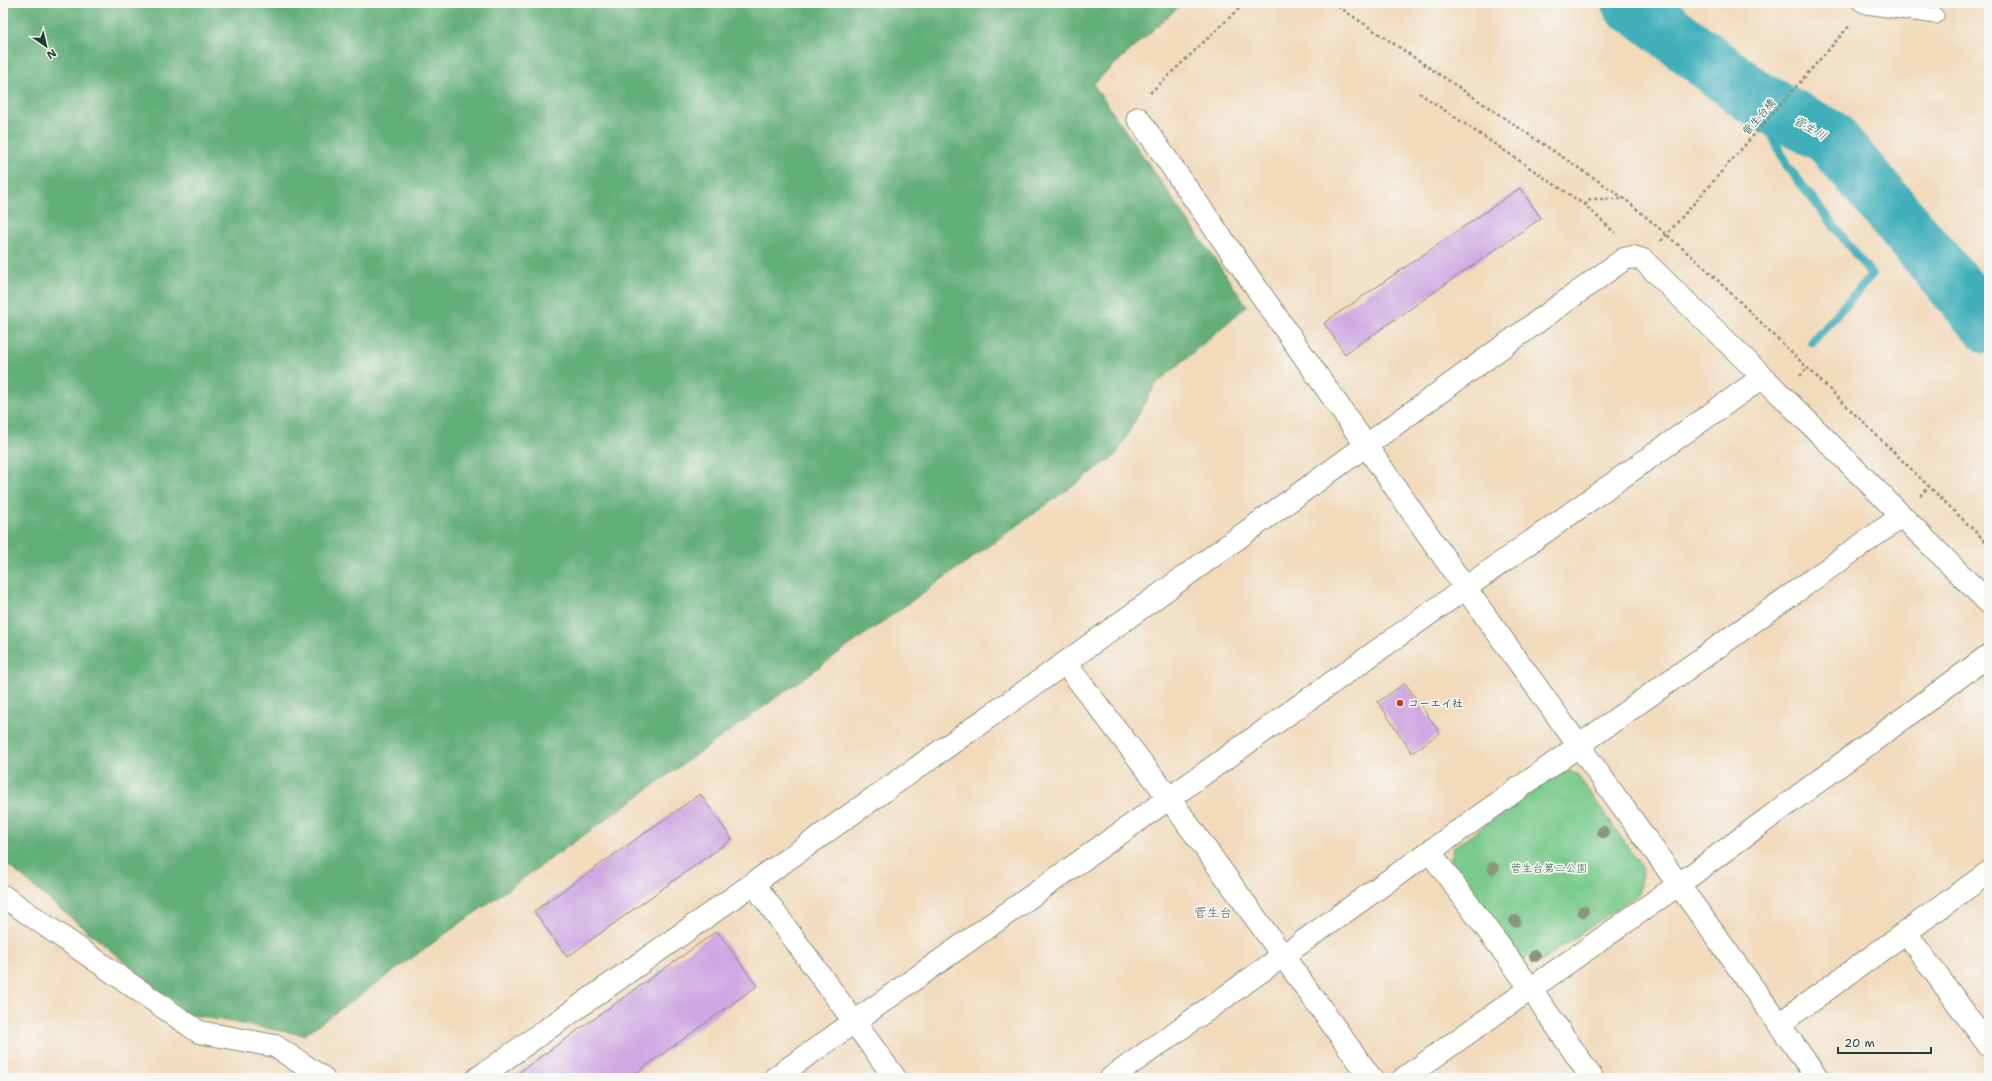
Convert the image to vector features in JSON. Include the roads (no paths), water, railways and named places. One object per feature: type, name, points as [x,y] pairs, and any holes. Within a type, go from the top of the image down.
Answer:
[{"type":"street","points":[[1138,118],[1466,589],[1678,885],[1780,1024],[1817,1078]]},
{"type":"street","points":[[478,1078],[754,884],[1065,662],[1624,259],[1632,258],[1643,260],[1763,377],[1989,603]]},
{"type":"street","points":[[775,1078],[1763,377]]},
{"type":"street","points":[[1111,1078],[1902,516]]},
{"type":"street","points":[[1404,1078],[1678,885],[1989,655]]},
{"type":"street","points":[[1065,662],[1169,798],[1371,1078]]},
{"type":"street","points":[[1430,852],[1531,989],[1592,1078]]},
{"type":"street","points":[[1780,1024],[1989,872]]},
{"type":"street","points":[[754,884],[895,1078]]},
{"type":"street","points":[[3,896],[199,1032],[274,1046],[323,1078]]},
{"type":"street","points":[[1906,933],[1989,1046]]},
{"type":"lane","points":[[1860,3],[1866,6],[1936,16]]},
{"type":"waterway","name":"菅生川","points":[[1629,3],[1645,13],[1754,97],[1829,137],[1989,326]]},
{"type":"waterway","points":[[1754,97],[1787,166],[1872,275],[1812,342]]},
{"type":"place","name":"コーエイ社","points":[[1400,703]]},
{"type":"district","name":"菅生台","points":[[1213,912]]},
{"type":"park label","name":"菅生台第二公園","points":[[1549,868]]}]
